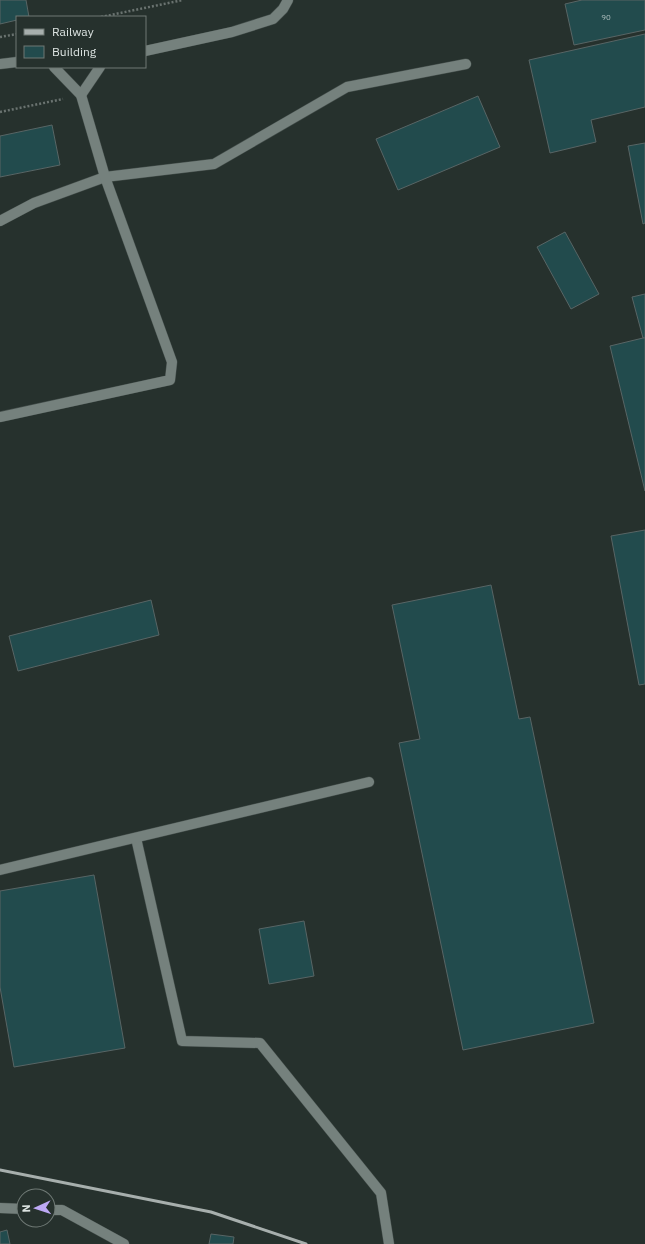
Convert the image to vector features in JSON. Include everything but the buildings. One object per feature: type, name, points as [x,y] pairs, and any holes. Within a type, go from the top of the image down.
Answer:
[{"type":"lane","points":[[146,51],[232,32],[273,19],[283,10],[288,0]]},
{"type":"lane","points":[[0,64],[16,62]]},
{"type":"lane","points":[[0,221],[34,203],[105,177],[214,164],[347,87],[466,64]]},
{"type":"lane","points":[[0,416],[170,380],[172,362],[105,177],[81,95],[55,68]]},
{"type":"lane","points":[[81,95],[99,68]]},
{"type":"lane","points":[[0,870],[369,782]]},
{"type":"lane","points":[[136,838],[182,1041],[260,1043],[381,1193],[389,1244]]},
{"type":"lane","points":[[0,1208],[16,1209]]},
{"type":"lane","points":[[56,1210],[62,1210],[124,1244]]},
{"type":"path","points":[[106,16],[183,0]]},
{"type":"path","points":[[0,37],[16,34]]},
{"type":"path","points":[[0,112],[81,95]]},
{"type":"railway","points":[[0,1170],[211,1212],[306,1244]]}]
